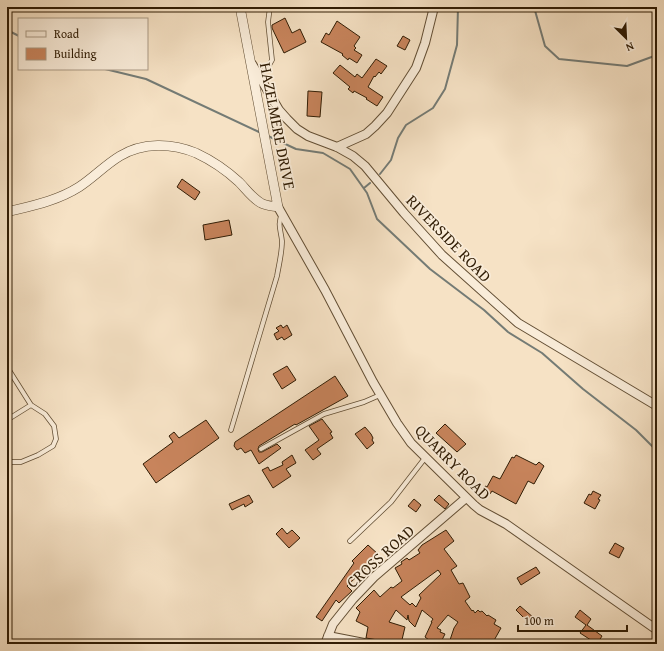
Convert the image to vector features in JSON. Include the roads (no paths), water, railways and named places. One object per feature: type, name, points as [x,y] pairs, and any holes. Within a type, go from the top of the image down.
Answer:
[{"type":"street","name":"HAZELMERE DRIVE","points":[[7,212],[47,202],[62,196],[79,187],[121,155],[143,146],[164,145],[183,148],[203,156],[237,180],[262,204],[280,210],[240,7]]},
{"type":"street","points":[[337,147],[366,134],[387,113],[416,68],[425,43],[434,7]]},
{"type":"street","name":"RIVERSIDE ROAD","points":[[250,61],[279,110],[297,129],[308,136],[337,147],[353,156],[365,166],[404,213],[442,255],[518,323],[657,406]]},
{"type":"street","name":"QUARRY ROAD","points":[[280,210],[325,290],[380,395],[411,443],[480,510],[506,524],[657,630]]},
{"type":"street","name":"CROSS ROAD","points":[[326,640],[333,624],[353,598],[466,498]]},
{"type":"street","points":[[326,640],[369,644]]},
{"type":"lane","points":[[258,74],[268,67],[272,60],[268,22],[270,7]]},
{"type":"lane","points":[[231,430],[277,276],[281,248],[279,220],[280,210]]},
{"type":"lane","points":[[7,367],[31,405],[45,414],[54,426],[56,439],[53,446],[38,455],[21,462],[10,462]]},
{"type":"lane","points":[[261,449],[314,418],[338,409],[364,402],[380,395]]},
{"type":"lane","points":[[7,420],[31,405]]},
{"type":"lane","points":[[350,541],[391,502],[425,458]]},
{"type":"waterway","points":[[380,174],[391,160],[398,138],[406,125],[433,108],[445,89],[457,45],[458,7]]},
{"type":"waterway","points":[[534,7],[545,46],[559,59],[627,66],[657,55]]},
{"type":"waterway","points":[[7,30],[18,36]]},
{"type":"waterway","points":[[109,70],[146,79],[261,133]]},
{"type":"waterway","points":[[268,136],[296,149],[323,153],[350,169],[367,193],[377,219],[430,269],[484,310],[508,332],[542,353],[583,389],[636,430],[657,451]]},
{"type":"waterway","points":[[364,188],[370,183]]}]
